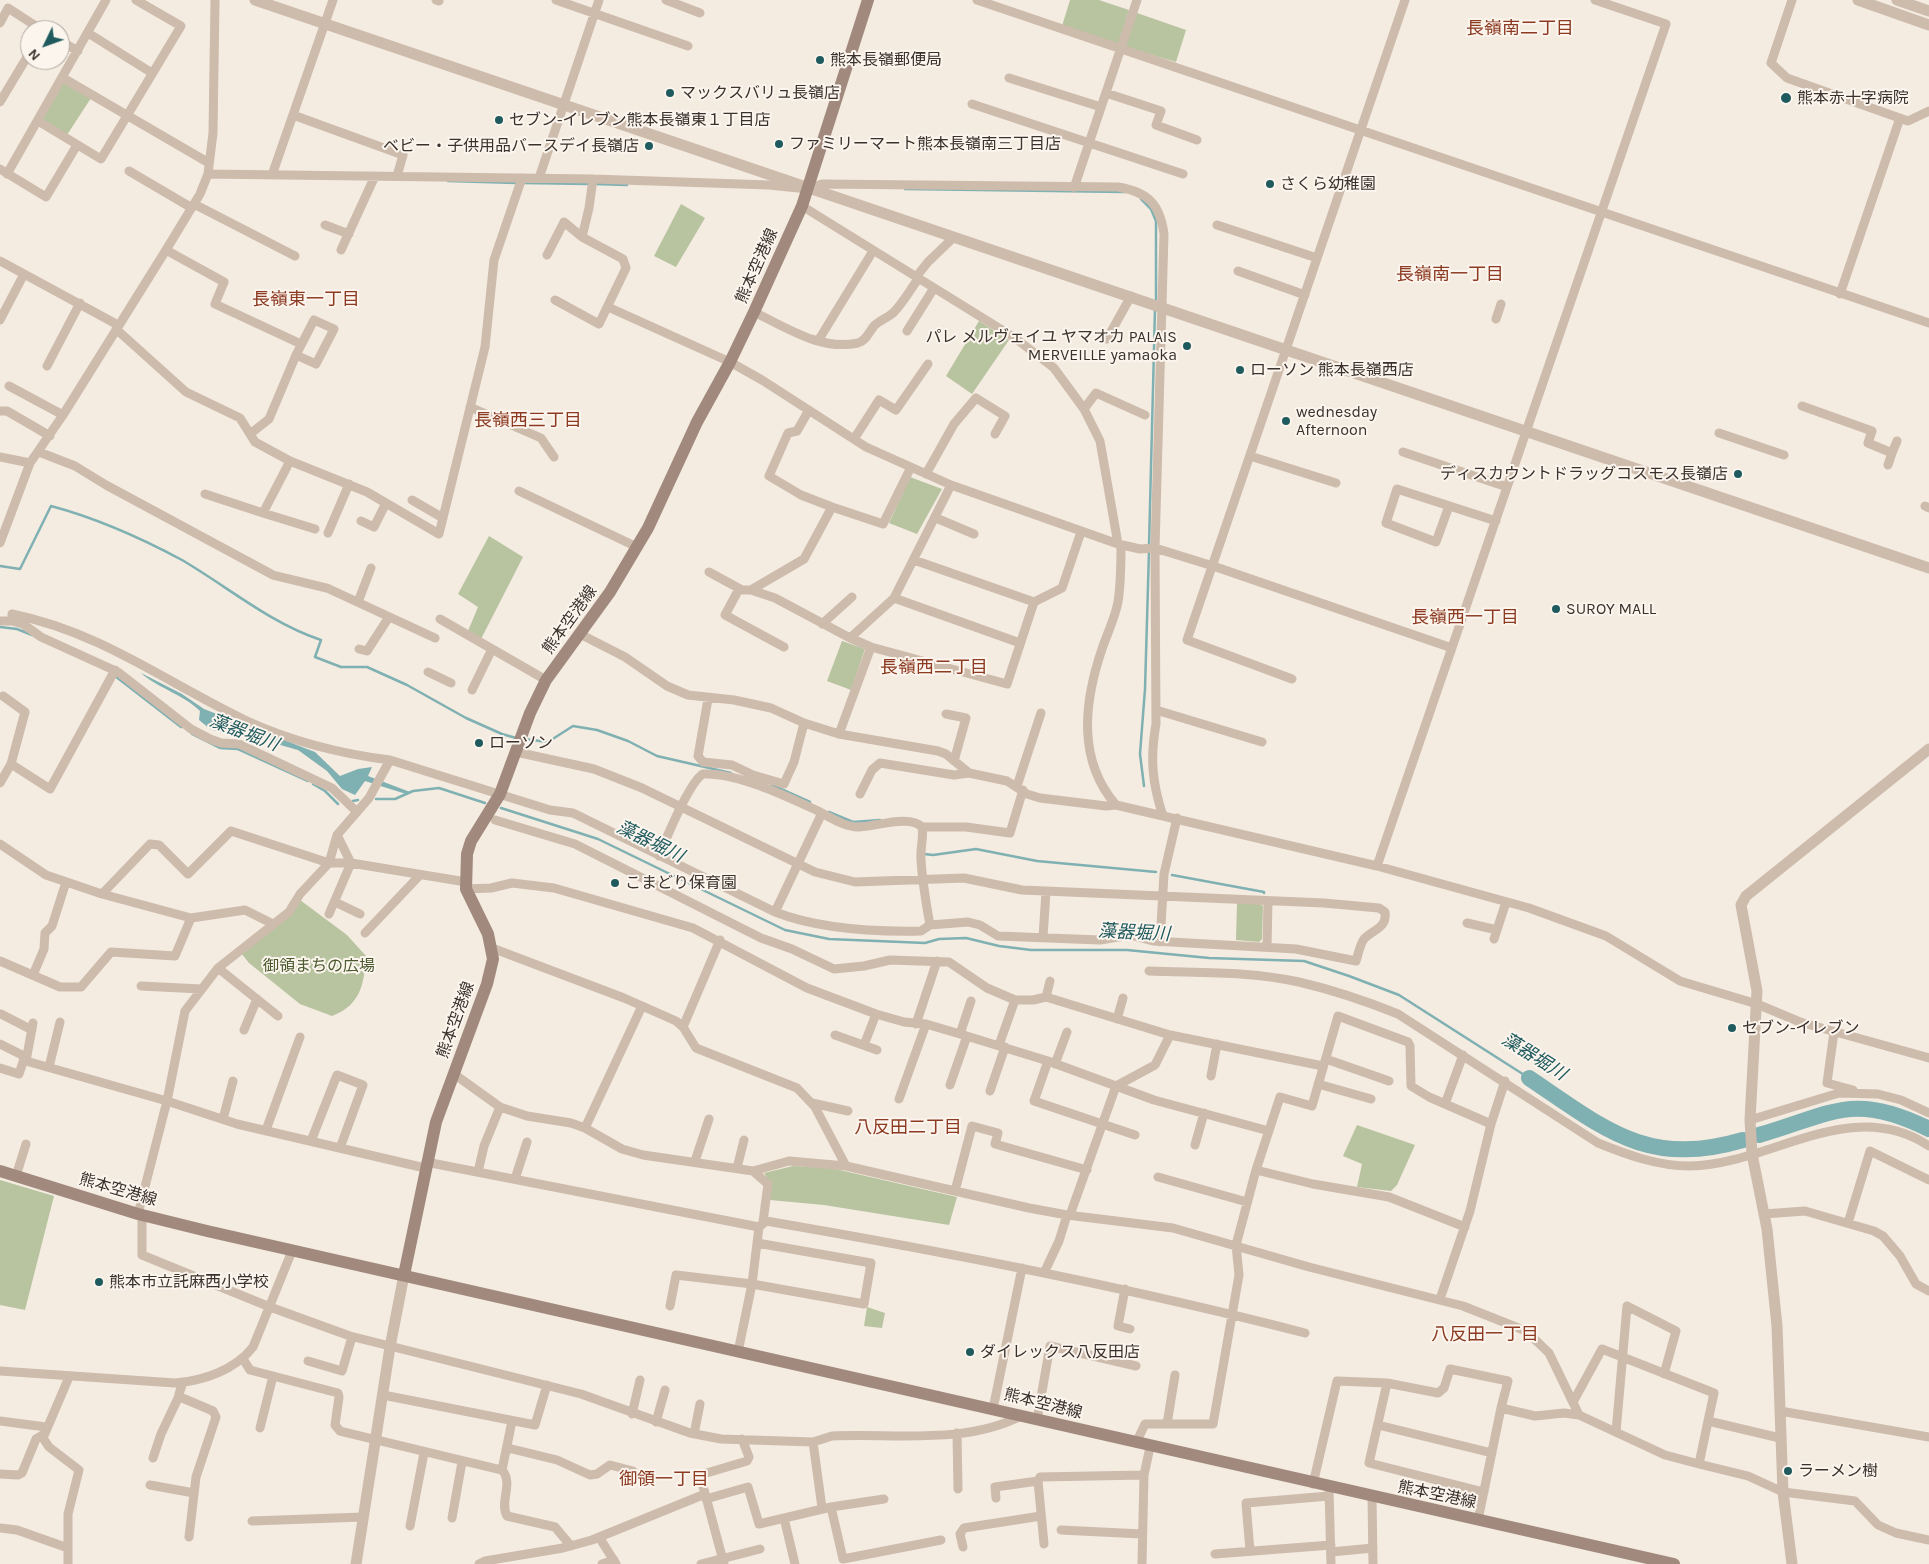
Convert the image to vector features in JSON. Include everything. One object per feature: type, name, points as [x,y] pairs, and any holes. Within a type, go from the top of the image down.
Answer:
[{"type":"main road","name":"熊本空港線","points":[[404,1275],[425,1165],[436,1122],[487,984],[493,959],[488,934],[466,886],[467,854],[471,841],[500,794],[546,680],[610,592],[648,528],[697,422],[730,362],[754,312],[802,206],[868,0]]},
{"type":"main road","name":"熊本空港線","points":[[0,1172],[140,1214],[292,1250],[993,1409],[1313,1484],[1329,1491],[1372,1497],[1674,1564]]},
{"type":"street","points":[[77,145],[46,197],[4,171],[38,121],[106,0]]},
{"type":"street","points":[[38,121],[101,159],[180,26],[136,0]]},
{"type":"street","points":[[0,543],[30,463],[63,416],[166,250],[193,206],[208,174],[213,133],[215,0]]},
{"type":"street","points":[[255,0],[325,22],[808,189],[1131,296],[1929,568]]},
{"type":"street","points":[[272,175],[333,0]]},
{"type":"street","points":[[556,0],[688,46]]},
{"type":"street","points":[[540,178],[599,0]]},
{"type":"street","points":[[666,0],[700,13]]},
{"type":"street","points":[[977,0],[1929,323]]},
{"type":"street","points":[[1074,188],[1137,0]]},
{"type":"street","points":[[1292,679],[1187,640],[1405,0]]},
{"type":"street","points":[[1378,866],[1666,24],[1595,0]]},
{"type":"street","points":[[1792,0],[1771,63],[1787,78],[1908,121],[1929,111]]},
{"type":"street","points":[[1858,0],[1929,25]]},
{"type":"street","points":[[1897,0],[1929,11]]},
{"type":"street","points":[[0,23],[8,8],[27,20]]},
{"type":"street","points":[[88,33],[152,73]]},
{"type":"street","points":[[70,47],[78,51]]},
{"type":"street","points":[[0,102],[20,69]]},
{"type":"street","points":[[63,78],[209,163]]},
{"type":"street","points":[[1009,78],[1101,107]]},
{"type":"street","points":[[1106,93],[1161,111],[1156,125],[1196,140]]},
{"type":"street","points":[[972,104],[1183,174]]},
{"type":"street","points":[[293,115],[403,155],[397,176]]},
{"type":"street","points":[[1840,294],[1900,118]]},
{"type":"street","points":[[128,171],[193,206],[295,256]]},
{"type":"street","points":[[208,174],[593,179],[768,185],[808,189],[822,184],[1118,187],[1132,190],[1152,202],[1162,219],[1164,234],[1155,548],[1156,724],[1152,749],[1154,788],[1162,816]]},
{"type":"street","points":[[341,250],[375,176]]},
{"type":"street","points":[[0,261],[80,303],[117,327],[186,392],[240,418],[255,442],[290,461],[349,484],[439,534],[485,347],[494,260],[522,178]]},
{"type":"street","points":[[582,237],[590,208],[593,179]]},
{"type":"street","points":[[802,206],[1015,338],[1043,358],[1054,368],[1084,409],[1100,441],[1119,544],[1118,603],[1092,680],[1087,722],[1088,747],[1091,761],[1108,795],[1116,805]]},
{"type":"street","points":[[547,255],[564,222],[582,237],[626,263],[626,268],[598,324],[556,300]]},
{"type":"street","points":[[325,225],[349,234]]},
{"type":"street","points":[[1217,225],[1317,258]]},
{"type":"street","points":[[754,312],[800,335],[833,345],[863,340],[874,326],[896,309],[928,262],[954,237]]},
{"type":"street","points":[[166,250],[224,282],[215,304],[301,344]]},
{"type":"street","points":[[818,341],[873,251]]},
{"type":"street","points":[[1238,271],[1305,295]]},
{"type":"street","points":[[0,320],[24,274]]},
{"type":"street","points":[[907,331],[934,288]]},
{"type":"street","points":[[1107,339],[1131,296]]},
{"type":"street","points":[[47,366],[80,303]]},
{"type":"street","points":[[1496,319],[1501,304]]},
{"type":"street","points":[[608,307],[730,362],[762,380],[854,440],[951,485],[1081,532],[1140,549],[1155,548],[1213,566],[1452,648]]},
{"type":"street","points":[[250,434],[270,419],[296,355],[314,320],[334,330],[316,364],[296,355]]},
{"type":"street","points":[[854,440],[879,400],[896,410],[928,364]]},
{"type":"street","points":[[9,386],[63,416]]},
{"type":"street","points":[[1084,409],[1096,393],[1145,415]]},
{"type":"street","points":[[926,474],[954,424],[976,398],[1005,416],[994,434]]},
{"type":"street","points":[[1802,406],[1872,430],[1868,443],[1892,453]]},
{"type":"street","points":[[470,407],[541,438],[554,457]]},
{"type":"street","points":[[809,410],[797,431],[788,433],[769,476],[801,496],[883,524],[911,467]]},
{"type":"street","points":[[0,411],[7,411],[50,436]]},
{"type":"street","points":[[1719,433],[1784,454]]},
{"type":"street","points":[[1888,464],[1897,441]]},
{"type":"street","points":[[39,452],[75,466],[106,485],[273,575],[327,588],[435,638]]},
{"type":"street","points":[[1403,452],[1507,487]]},
{"type":"street","points":[[0,456],[30,463]]},
{"type":"street","points":[[1250,456],[1336,483]]},
{"type":"street","points":[[263,513],[290,461]]},
{"type":"street","points":[[328,533],[349,484]]},
{"type":"street","points":[[850,638],[894,598],[951,485]]},
{"type":"street","points":[[1449,506],[1436,542],[1386,523],[1397,489],[1496,521]]},
{"type":"street","points":[[519,491],[637,547]]},
{"type":"street","points":[[205,494],[315,529]]},
{"type":"street","points":[[412,500],[443,518]]},
{"type":"street","points":[[361,521],[374,527],[386,503]]},
{"type":"street","points":[[751,590],[804,559],[832,508]]},
{"type":"street","points":[[936,518],[974,534]]},
{"type":"street","points":[[708,572],[739,589],[751,590],[776,598],[822,624],[871,647],[1007,684],[1034,602],[1062,588],[1081,532]]},
{"type":"street","points":[[914,560],[1034,602]]},
{"type":"street","points":[[358,602],[371,568]]},
{"type":"street","points":[[739,589],[725,615],[784,647]]},
{"type":"street","points":[[822,624],[852,597]]},
{"type":"street","points":[[894,598],[1020,643]]},
{"type":"street","points":[[12,622],[12,614],[45,621],[82,634],[247,721],[290,737],[364,757],[390,760],[550,810],[573,813],[775,912],[792,919],[829,927],[916,931],[924,930],[930,925],[974,923],[998,936],[1100,940],[1124,935],[1160,942],[1296,949],[1356,961],[1363,940],[1380,928],[1385,917],[1385,912],[1380,908],[1324,903],[1016,890],[964,878],[845,881],[825,876],[594,769],[519,743]]},
{"type":"street","points":[[358,649],[367,651],[389,617]]},
{"type":"street","points":[[440,619],[546,680]]},
{"type":"street","points":[[0,621],[23,624],[41,637],[115,670],[191,729],[221,743],[239,744],[314,778],[332,788],[357,812]]},
{"type":"street","points":[[580,634],[625,657],[668,686],[688,695],[708,699],[734,700],[771,708],[804,723],[839,734],[938,751],[969,773]]},
{"type":"street","points":[[839,734],[871,647]]},
{"type":"street","points":[[472,690],[492,649]]},
{"type":"street","points":[[11,764],[50,789],[115,670]]},
{"type":"street","points":[[428,672],[451,684]]},
{"type":"street","points":[[0,783],[11,764],[25,712],[2,696]]},
{"type":"street","points":[[708,699],[698,756],[703,762],[732,765],[753,775],[784,784],[794,762],[804,723]]},
{"type":"street","points":[[1156,710],[1262,742]]},
{"type":"street","points":[[658,856],[698,778],[708,774],[731,777],[783,795],[855,827],[902,822],[915,823],[922,827],[948,826],[1010,833],[1020,788],[1041,713]]},
{"type":"street","points":[[946,714],[966,718],[954,761]]},
{"type":"street","points":[[1792,1564],[1783,1492],[1777,1326],[1764,1214],[1752,1154],[1750,1120],[1757,991],[1741,911],[1743,900],[1929,750]]},
{"type":"street","points":[[390,760],[369,798],[337,835],[329,864],[300,894],[289,912],[218,968],[201,989],[182,1018],[167,1101],[140,1214],[142,1255],[270,1307],[352,1336],[390,1348],[581,1394],[656,1422],[694,1434],[720,1439],[813,1442],[832,1436],[957,1433],[998,1427],[1021,1416]]},
{"type":"street","points":[[860,794],[872,770],[880,763],[910,766],[954,775],[969,773],[1007,781],[1040,798],[1106,806],[1116,805],[1378,866],[1506,902],[1606,936],[1680,982],[1757,1004],[1800,1022],[1929,1058]]},
{"type":"street","points":[[775,912],[822,813]]},
{"type":"street","points":[[1160,942],[1164,874],[1177,818]]},
{"type":"street","points":[[495,820],[575,844],[762,938],[792,949],[829,968],[850,968],[890,960],[949,962],[987,988],[1016,1000],[1027,1001],[1046,996],[1170,1035],[1324,1062],[1389,1081]]},
{"type":"street","points":[[922,827],[922,879],[930,925]]},
{"type":"street","points":[[102,894],[150,844],[159,845],[188,874],[231,831],[329,864],[351,863],[420,875],[466,886],[491,888],[512,883],[554,888],[693,928],[720,940],[807,988],[876,1014],[916,1024],[926,1024],[1002,1046],[1154,1100],[1269,1131]]},
{"type":"street","points":[[337,835],[351,863]]},
{"type":"street","points":[[0,844],[46,875],[102,894],[191,918],[245,910],[273,924]]},
{"type":"street","points":[[329,914],[351,863]]},
{"type":"street","points":[[365,933],[420,875]]},
{"type":"street","points":[[33,975],[44,949],[45,933],[52,926],[66,882]]},
{"type":"street","points":[[1043,937],[1046,892]]},
{"type":"street","points":[[1267,947],[1268,901]]},
{"type":"street","points":[[334,902],[360,914]]},
{"type":"street","points":[[1467,923],[1496,934],[1506,902]]},
{"type":"street","points":[[0,961],[60,987],[81,987],[111,952],[175,956],[191,918]]},
{"type":"street","points":[[683,1028],[720,940]]},
{"type":"street","points":[[492,948],[676,1021],[696,1048],[790,1084],[802,1091],[812,1103],[846,1166]]},
{"type":"street","points":[[916,1024],[937,961]]},
{"type":"street","points":[[218,968],[278,1016]]},
{"type":"street","points":[[1150,971],[1254,976],[1298,982],[1363,1000],[1398,1014],[1598,1143],[1630,1156],[1658,1164],[1690,1166],[1716,1163],[1816,1134],[1858,1127],[1879,1126],[1901,1131],[1929,1146]]},
{"type":"street","points":[[1046,996],[1050,981]]},
{"type":"street","points":[[141,986],[201,989]]},
{"type":"street","points":[[1117,1019],[1123,998]]},
{"type":"street","points":[[245,1031],[257,999]]},
{"type":"street","points":[[990,1091],[1016,1000]]},
{"type":"street","points":[[950,1085],[971,1001]]},
{"type":"street","points":[[585,1128],[642,1006]]},
{"type":"street","points":[[0,1068],[19,1074],[25,1060],[33,1026],[1,1014]]},
{"type":"street","points":[[864,1045],[876,1014]]},
{"type":"street","points":[[1136,1443],[1144,1424],[1213,1424],[1239,1276],[1236,1245],[1256,1170],[1280,1097],[1312,1106],[1338,1016],[1408,1042],[1410,1046],[1411,1086],[1445,1104],[1491,1124]]},
{"type":"street","points":[[49,1067],[60,1022]]},
{"type":"street","points":[[899,1099],[926,1024]]},
{"type":"street","points":[[1066,1032],[1034,1101],[1136,1135]]},
{"type":"street","points":[[1834,1032],[1827,1083],[1868,1094],[1901,1100],[1929,1112]]},
{"type":"street","points":[[836,1035],[877,1050]]},
{"type":"street","points":[[1044,1273],[1059,1241],[1087,1170],[1116,1086],[1156,1065],[1170,1035]]},
{"type":"street","points":[[266,1130],[300,1037]]},
{"type":"street","points":[[0,1044],[22,1055],[25,1060],[223,1119],[340,1148],[761,1225],[766,1221],[901,1244],[1125,1289],[1305,1333]]},
{"type":"street","points":[[1211,1076],[1217,1044]]},
{"type":"street","points":[[1445,1104],[1463,1056]]},
{"type":"street","points":[[311,1141],[337,1074],[363,1086],[340,1148]]},
{"type":"street","points":[[454,1074],[500,1107],[517,1114],[556,1119],[585,1128],[626,1151],[754,1171],[789,1162],[846,1166],[1069,1215],[1173,1228],[1309,1268],[1440,1299],[1526,1331],[1549,1353],[1579,1415]]},
{"type":"street","points":[[223,1119],[233,1081]]},
{"type":"street","points":[[1440,1299],[1464,1227],[1491,1124],[1505,1082]]},
{"type":"street","points":[[1318,1084],[1371,1100]]},
{"type":"street","points":[[1750,1120],[1839,1093],[1868,1094]]},
{"type":"street","points":[[812,1103],[848,1111]]},
{"type":"street","points":[[478,1172],[484,1146],[500,1107]]},
{"type":"street","points":[[1195,1145],[1204,1113]]},
{"type":"street","points":[[695,1161],[709,1119]]},
{"type":"street","points":[[954,1191],[972,1126],[998,1133],[994,1144],[1087,1170]]},
{"type":"street","points":[[737,1168],[744,1140]]},
{"type":"street","points":[[516,1179],[527,1142]]},
{"type":"street","points":[[16,1176],[26,1144]]},
{"type":"street","points":[[1848,1223],[1870,1150],[1929,1180]]},
{"type":"street","points":[[1256,1170],[1313,1184],[1389,1197],[1464,1227]]},
{"type":"street","points":[[738,1352],[752,1284],[757,1243],[768,1184],[754,1171]]},
{"type":"street","points":[[1158,1177],[1247,1202]]},
{"type":"street","points":[[1764,1214],[1805,1211],[1874,1231],[1883,1236],[1908,1266],[1916,1284],[1929,1290]]},
{"type":"street","points":[[670,1306],[676,1274],[752,1284],[864,1304],[871,1263],[757,1243]]},
{"type":"street","points":[[0,1371],[69,1377],[183,1382],[214,1374],[243,1359],[253,1347],[292,1250]]},
{"type":"street","points":[[993,1409],[1022,1268]]},
{"type":"street","points":[[356,1564],[382,1396],[404,1275]]},
{"type":"street","points":[[1125,1289],[1118,1326],[1130,1329]]},
{"type":"street","points":[[1616,1432],[1627,1306],[1676,1331],[1664,1374]]},
{"type":"street","points":[[308,1361],[342,1371],[352,1336]]},
{"type":"street","points":[[1037,1420],[1050,1346],[1136,1366]]},
{"type":"street","points":[[1573,1402],[1602,1349],[1714,1393],[1699,1464]]},
{"type":"street","points":[[243,1359],[250,1370],[338,1394],[340,1396],[335,1425],[338,1429],[375,1441],[502,1470],[507,1477],[504,1510],[507,1516],[555,1528],[571,1546]]},
{"type":"street","points":[[1313,1484],[1337,1381],[1387,1383],[1438,1393],[1444,1388],[1450,1369],[1508,1381],[1478,1520]]},
{"type":"street","points":[[1167,1424],[1175,1375]]},
{"type":"street","points":[[260,1428],[273,1376]]},
{"type":"street","points":[[0,1474],[20,1474],[36,1439],[44,1431],[69,1377]]},
{"type":"street","points":[[632,1414],[640,1380]]},
{"type":"street","points":[[153,1458],[183,1382]]},
{"type":"street","points":[[1387,1383],[1369,1463],[1484,1492]]},
{"type":"street","points":[[382,1396],[536,1424],[547,1386]]},
{"type":"street","points":[[656,1422],[664,1390]]},
{"type":"street","points":[[179,1396],[213,1411],[216,1415],[196,1477],[189,1537]]},
{"type":"street","points":[[694,1434],[700,1404]]},
{"type":"street","points":[[1501,1408],[1535,1416],[1564,1413],[1579,1415],[1665,1455],[1748,1476],[1783,1492],[1855,1501],[1878,1525],[1896,1533],[1929,1540]]},
{"type":"street","points":[[1780,1411],[1929,1436]]},
{"type":"street","points":[[0,1420],[44,1431]]},
{"type":"street","points":[[502,1470],[512,1421]]},
{"type":"street","points":[[1708,1421],[1780,1438]]},
{"type":"street","points":[[1378,1425],[1492,1452]]},
{"type":"street","points":[[44,1431],[46,1444],[79,1470],[69,1510],[68,1564]]},
{"type":"street","points":[[957,1433],[958,1489]]},
{"type":"street","points":[[723,1561],[700,1475],[748,1460],[742,1439]]},
{"type":"street","points":[[813,1442],[826,1508],[843,1559],[941,1540]]},
{"type":"street","points":[[1142,1564],[1144,1475],[1150,1447]]},
{"type":"street","points":[[508,1448],[557,1460],[590,1475],[597,1474],[610,1465],[633,1471]]},
{"type":"street","points":[[410,1526],[424,1453]]},
{"type":"street","points":[[452,1518],[462,1462]]},
{"type":"street","points":[[996,1498],[996,1487],[1038,1481],[1040,1477],[1045,1476],[1144,1475]]},
{"type":"street","points":[[1038,1481],[1044,1544]]},
{"type":"street","points":[[150,1485],[194,1493]]},
{"type":"street","points":[[479,1564],[484,1560],[571,1546],[599,1538],[706,1496],[748,1487],[759,1524],[826,1508],[884,1499]]},
{"type":"street","points":[[1250,1551],[1246,1503],[1329,1491],[1331,1564]]},
{"type":"street","points":[[1372,1497],[1373,1564]]},
{"type":"street","points":[[963,1547],[960,1534],[965,1527],[1041,1516]]},
{"type":"street","points":[[252,1521],[363,1517]]},
{"type":"street","points":[[784,1518],[795,1564]]},
{"type":"street","points":[[0,1528],[17,1530],[68,1548]]},
{"type":"street","points":[[1061,1530],[1142,1534]]},
{"type":"street","points":[[599,1538],[615,1562],[602,1564]]},
{"type":"street","points":[[1216,1554],[1250,1551],[1373,1548]]},
{"type":"street","points":[[701,1564],[723,1561],[760,1549]]},
{"type":"green space","points":[[1070,0],[1099,0],[1129,10],[1118,45],[1062,26]]},
{"type":"green space","points":[[1137,13],[1186,30],[1176,62],[1125,47]]},
{"type":"green space","points":[[63,78],[93,95],[65,138],[38,121]]},
{"type":"green space","points":[[681,204],[705,218],[676,267],[654,256]]},
{"type":"green space","points":[[979,321],[1009,340],[972,394],[946,376]]},
{"type":"green space","points":[[910,477],[942,489],[917,534],[889,523]]},
{"type":"green space","points":[[489,536],[523,557],[481,639],[468,631],[478,607],[458,594]]},
{"type":"green space","points":[[842,641],[865,649],[851,690],[827,681]]},
{"type":"green space","name":"御領まちの広場","points":[[300,900],[347,935],[366,956],[362,984],[355,1000],[342,1011],[332,1016],[300,1004],[249,963],[241,953]]},
{"type":"green space","points":[[1237,903],[1260,904],[1263,906],[1262,939],[1259,942],[1236,940]]},
{"type":"green space","points":[[1357,1125],[1415,1145],[1397,1185],[1391,1191],[1357,1187],[1362,1164],[1343,1156]]},
{"type":"green space","points":[[793,1166],[831,1168],[957,1197],[949,1225],[824,1205],[770,1200],[771,1184],[764,1173]]},
{"type":"green space","points":[[0,1180],[54,1196],[25,1310],[0,1305]]},
{"type":"green space","points":[[867,1307],[885,1313],[882,1328],[864,1326]]},
{"type":"water","points":[[141,673],[182,694],[204,709],[315,752],[340,776],[358,769],[372,767],[368,776],[410,792],[406,794],[365,781],[355,795],[342,789],[327,771],[298,750],[277,744],[240,724],[232,724],[224,733],[210,729],[199,720],[200,711],[193,705]]},
{"type":"waterway","points":[[448,181],[517,183]]},
{"type":"waterway","points":[[523,183],[590,184]]},
{"type":"waterway","points":[[595,184],[627,185]]},
{"type":"waterway","points":[[905,189],[1125,192]]},
{"type":"waterway","points":[[1141,199],[1151,209],[1156,221],[1156,301]]},
{"type":"waterway","points":[[1149,546],[1155,309]]},
{"type":"waterway","points":[[0,566],[20,569],[51,506],[85,516],[134,536],[182,560],[284,624],[321,640],[315,657],[341,667],[367,667],[407,685],[466,718],[516,738]]},
{"type":"waterway","points":[[1144,786],[1140,754],[1145,689],[1149,551]]},
{"type":"waterway","name":"藻器堀川","points":[[0,627],[17,629],[32,635]]},
{"type":"waterway","name":"藻器堀川","points":[[115,676],[181,727]]},
{"type":"waterway","points":[[524,739],[548,742],[573,726],[597,730],[628,741],[657,756],[731,773]]},
{"type":"waterway","name":"藻器堀川","points":[[192,734],[220,748],[238,749],[308,781]]},
{"type":"waterway","name":"藻器堀川","points":[[313,784],[325,791],[338,804]]},
{"type":"waterway","points":[[772,785],[810,802]]},
{"type":"waterway","name":"藻器堀川","points":[[376,799],[395,799],[413,791],[439,788],[485,803]]},
{"type":"waterway","name":"藻器堀川","points":[[353,801],[358,800]]},
{"type":"waterway","name":"藻器堀川","points":[[501,808],[598,839],[785,930],[829,939],[925,943],[939,939],[966,938],[999,946],[1031,950],[1127,950],[1209,958],[1304,961],[1399,995],[1529,1078]]},
{"type":"waterway","points":[[829,812],[853,822],[880,820]]},
{"type":"waterway","points":[[924,854],[933,855],[976,849],[1037,861],[1156,872]]},
{"type":"waterway","points":[[1172,875],[1264,893]]},
{"type":"waterway","name":"藻器堀川","points":[[1529,1078],[1581,1113],[1628,1139],[1653,1146],[1680,1149],[1709,1147],[1743,1140]]},
{"type":"waterway","name":"藻器堀川","points":[[1759,1135],[1825,1114],[1861,1109],[1881,1111],[1903,1117],[1929,1129]]},
{"type":"place","name":"熊本長嶺郵便局","points":[[820,60]]},
{"type":"place","name":"マックスバリュ長嶺店","points":[[670,93]]},
{"type":"place","name":"熊本赤十字病院","points":[[1786,98]]},
{"type":"place","name":"セブン-イレブン熊本長嶺東１丁目店","points":[[499,120]]},
{"type":"place","name":"ファミリーマート熊本長嶺南三丁目店","points":[[779,144]]},
{"type":"place","name":"ベビー・子供用品バースデイ長嶺店","points":[[649,146]]},
{"type":"place","name":"さくら幼稚園","points":[[1270,184]]},
{"type":"place","name":"パレ メルヴェイユ ヤマオカ PALAIS MERVEILLE yamaoka","points":[[1187,346]]},
{"type":"place","name":"ローソン 熊本長嶺西店","points":[[1240,370]]},
{"type":"place","name":"wednesday Afternoon","points":[[1286,421]]},
{"type":"place","name":"ディスカウントドラッグコスモス長嶺店","points":[[1738,474]]},
{"type":"place","name":"SUROY MALL","points":[[1556,609]]},
{"type":"place","name":"ローソン","points":[[479,743]]},
{"type":"place","name":"こまどり保育園","points":[[615,883]]},
{"type":"place","name":"セブン-イレブン","points":[[1732,1028]]},
{"type":"place","name":"熊本市立託麻西小学校","points":[[99,1282]]},
{"type":"place","name":"ダイレックス八反田店","points":[[970,1352]]},
{"type":"place","name":"ラーメン樹","points":[[1788,1471]]},
{"type":"district","name":"長嶺南二丁目","points":[[1520,29]]},
{"type":"district","name":"長嶺南一丁目","points":[[1450,275]]},
{"type":"district","name":"長嶺東一丁目","points":[[306,300]]},
{"type":"district","name":"長嶺西三丁目","points":[[528,421]]},
{"type":"district","name":"長嶺西一丁目","points":[[1465,618]]},
{"type":"district","name":"長嶺西二丁目","points":[[934,668]]},
{"type":"district","name":"八反田二丁目","points":[[908,1128]]},
{"type":"district","name":"八反田一丁目","points":[[1485,1335]]},
{"type":"district","name":"御領一丁目","points":[[664,1480]]}]
